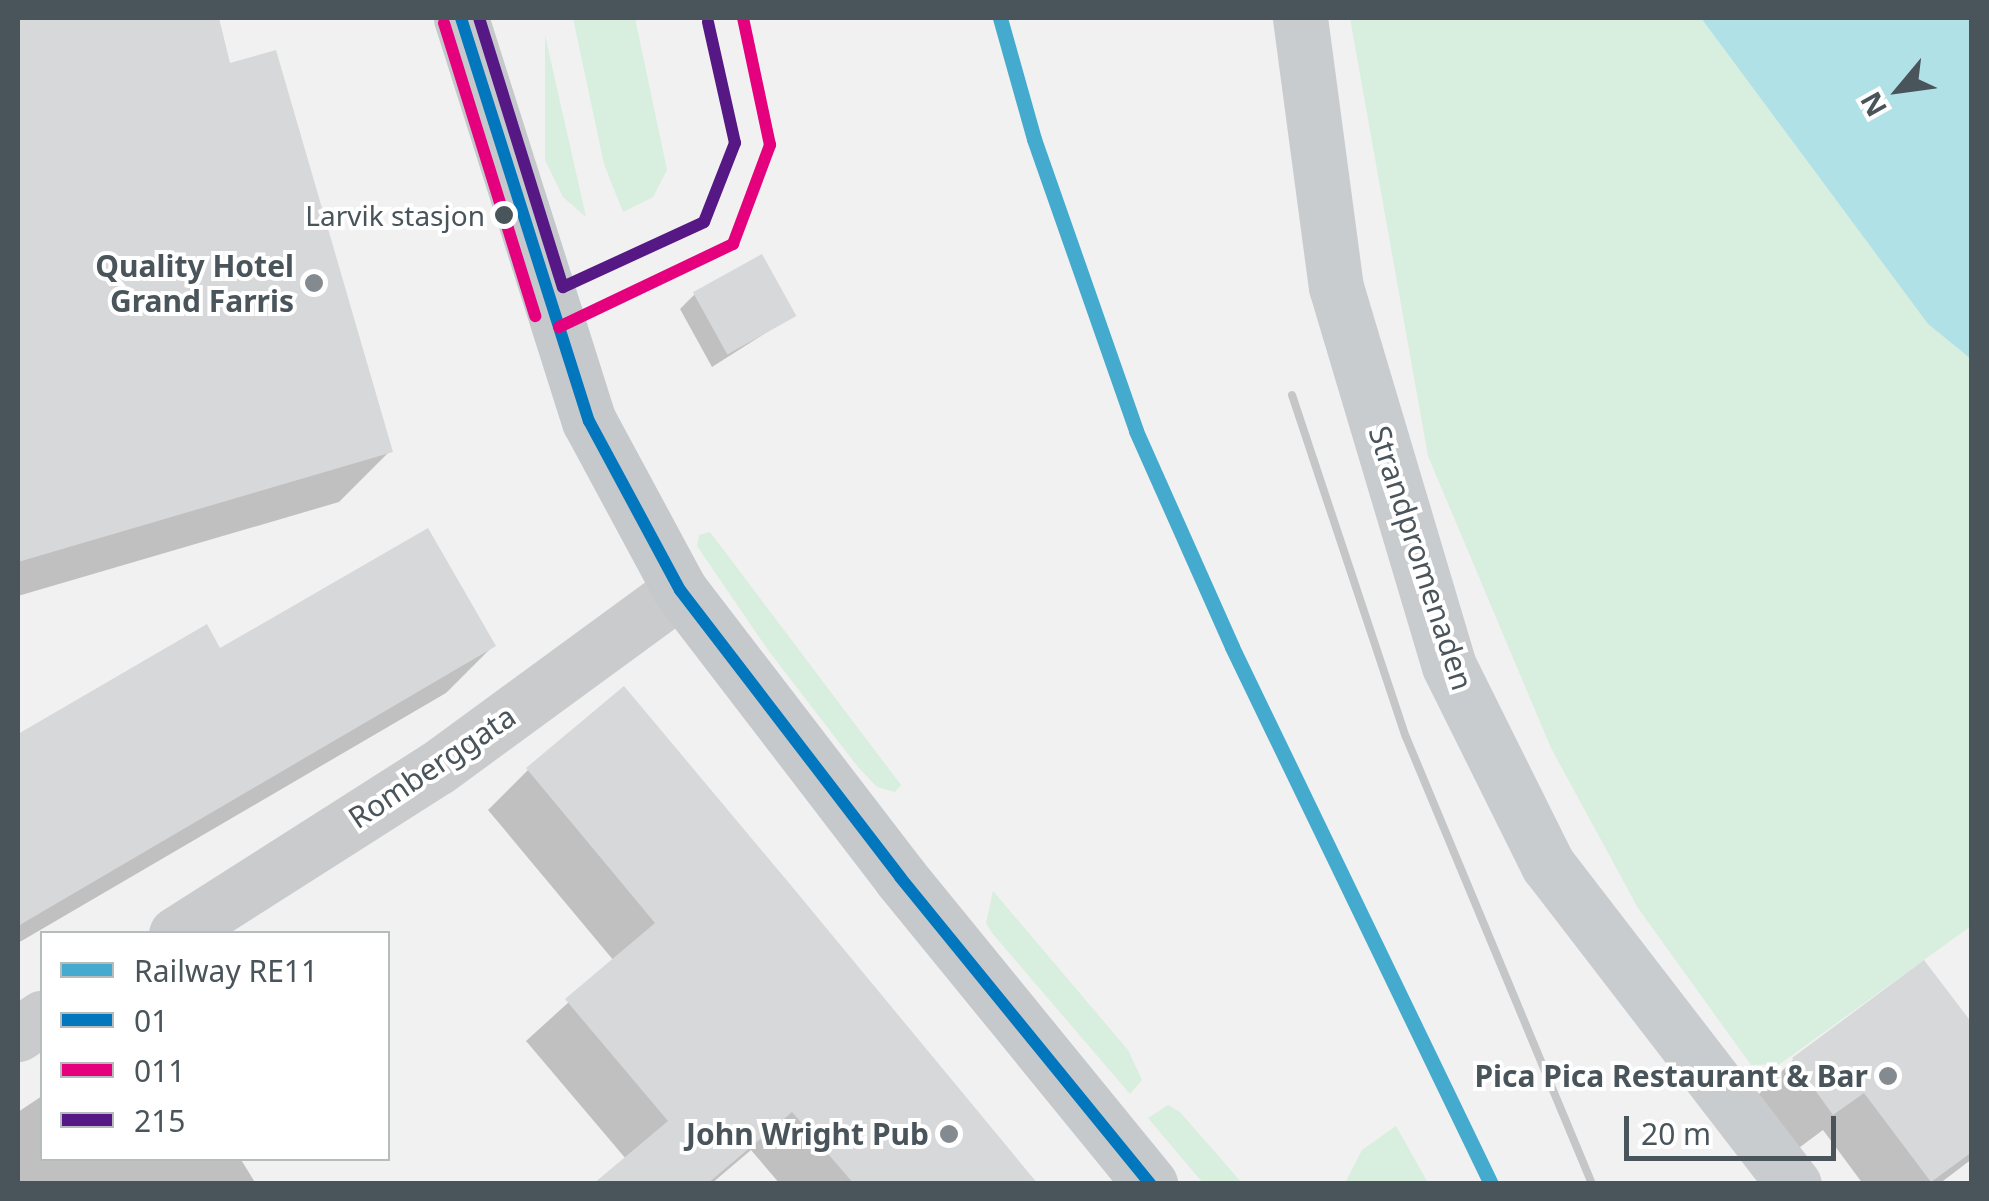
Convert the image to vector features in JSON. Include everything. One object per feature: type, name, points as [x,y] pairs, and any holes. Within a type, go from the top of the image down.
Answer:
[{"type":"main road","points":[[461,18],[499,127],[589,421],[680,590],[900,877],[1150,1184]]},
{"type":"main road","points":[[497,18],[499,127]]},
{"type":"main road","name":"Strandpromenaden","points":[[1300,18],[1336,288],[1448,666],[1548,864],[1794,1184]]},
{"type":"street","name":"Romberggata","points":[[181,931],[437,768],[680,590]]},
{"type":"street","points":[[18,1034],[40,1019]]},
{"type":"green space","points":[[573,18],[635,18],[667,170],[653,197],[623,212],[604,164]]},
{"type":"green space","points":[[1350,18],[1701,18],[1928,324],[1971,359],[1971,926],[1780,1064],[1751,1065],[1638,908],[1551,748],[1428,456]]},
{"type":"green space","points":[[545,35],[586,217],[563,197],[545,160]]},
{"type":"green space","points":[[710,532],[901,785],[895,792],[877,787],[858,767],[768,650],[697,546],[699,535]]},
{"type":"green space","points":[[993,891],[1128,1050],[1142,1080],[1130,1094],[992,933],[986,923]]},
{"type":"green space","points":[[1168,1105],[1180,1112],[1242,1183],[1203,1183],[1148,1118]]},
{"type":"green space","points":[[1396,1126],[1428,1183],[1345,1183],[1362,1150]]},
{"type":"water","points":[[1701,18],[1971,18],[1971,359],[1928,324]]},
{"type":"building","points":[[18,18],[219,18],[230,63],[276,50],[393,452],[18,562]]},
{"type":"building","points":[[762,254],[796,316],[727,354],[693,292]]},
{"type":"building","points":[[428,528],[496,646],[18,926],[18,734],[207,624],[220,648]]},
{"type":"building","points":[[624,686],[1038,1184],[854,1184],[792,1112],[707,1184],[593,1184],[668,1121],[565,999],[655,923],[526,768]]},
{"type":"building","name":"Pica Pica Restaurant & Bar","points":[[1924,960],[1972,1023],[1972,1152],[1931,1182],[1864,1093],[1833,1115],[1792,1058]]},
{"type":"railway","points":[[1292,395],[1406,737],[1592,1184]]},
{"type":"rail line","name":"RE11","points":[[1000,18],[1034,139],[1136,431],[1232,647],[1491,1184]]},
{"type":"transit line","name":"01","points":[[461,18],[589,421],[680,590],[900,877],[1150,1184]]},
{"type":"transit line","name":"215","points":[[479,18],[563,287],[704,222],[735,143],[708,22]]},
{"type":"transit line","name":"011","points":[[559,327],[733,244],[770,145],[743,18]]},
{"type":"transit line","name":"011","points":[[444,23],[535,316]]},
{"type":"place","name":"Larvik stasjon","points":[[504,215]]},
{"type":"place","name":"Quality Hotel Grand Farris","points":[[314,283]]},
{"type":"place","name":"Pica Pica Restaurant & Bar","points":[[1888,1076]]},
{"type":"place","name":"John Wright Pub","points":[[949,1134]]}]
